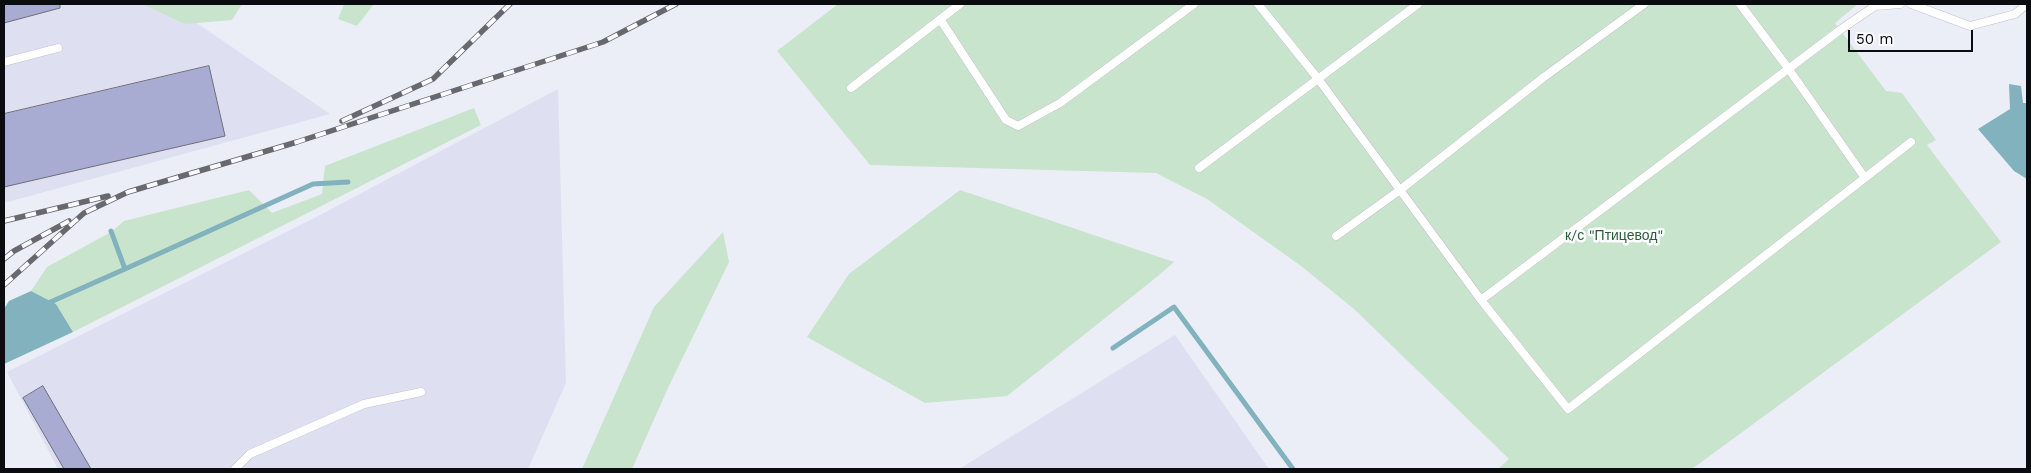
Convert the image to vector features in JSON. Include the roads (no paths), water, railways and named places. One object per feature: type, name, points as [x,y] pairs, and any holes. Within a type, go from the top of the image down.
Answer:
[{"type":"lane","points":[[851,88],[960,4]]},
{"type":"lane","points":[[940,19],[1006,120],[1018,126],[1060,103],[1194,4]]},
{"type":"lane","points":[[1258,4],[1319,80],[1482,300],[1568,409],[1911,142]]},
{"type":"lane","points":[[1200,168],[1418,4]]},
{"type":"lane","points":[[1336,236],[1400,190],[1544,77],[1644,4]]},
{"type":"lane","points":[[1740,4],[1788,68],[1865,178]]},
{"type":"lane","points":[[1482,300],[1788,68],[1875,6],[1900,4]]},
{"type":"lane","points":[[1911,4],[1970,26],[2015,14],[2027,4]]},
{"type":"lane","points":[[4,62],[58,48]]},
{"type":"lane","points":[[235,469],[250,454],[364,404],[421,392]]},
{"type":"water","points":[[2009,84],[2021,86],[2023,103],[2027,103],[2027,179],[2014,171],[1978,129],[2010,109]]},
{"type":"water","points":[[31,291],[56,304],[73,332],[4,364],[4,309],[9,301]]},
{"type":"waterway","points":[[111,231],[125,269],[313,184],[348,182]]},
{"type":"waterway","points":[[46,304],[125,269]]},
{"type":"waterway","points":[[1113,348],[1174,307],[1293,469]]},
{"type":"railway","points":[[342,121],[433,79],[510,4]]},
{"type":"railway","points":[[4,285],[84,213],[128,192],[297,142],[603,42],[676,4]]},
{"type":"railway","points":[[4,221],[108,196]]},
{"type":"railway","points":[[4,259],[14,251],[69,221]]},
{"type":"park label","name":"к/с \"Птицевод\"","points":[[1614,236]]}]
